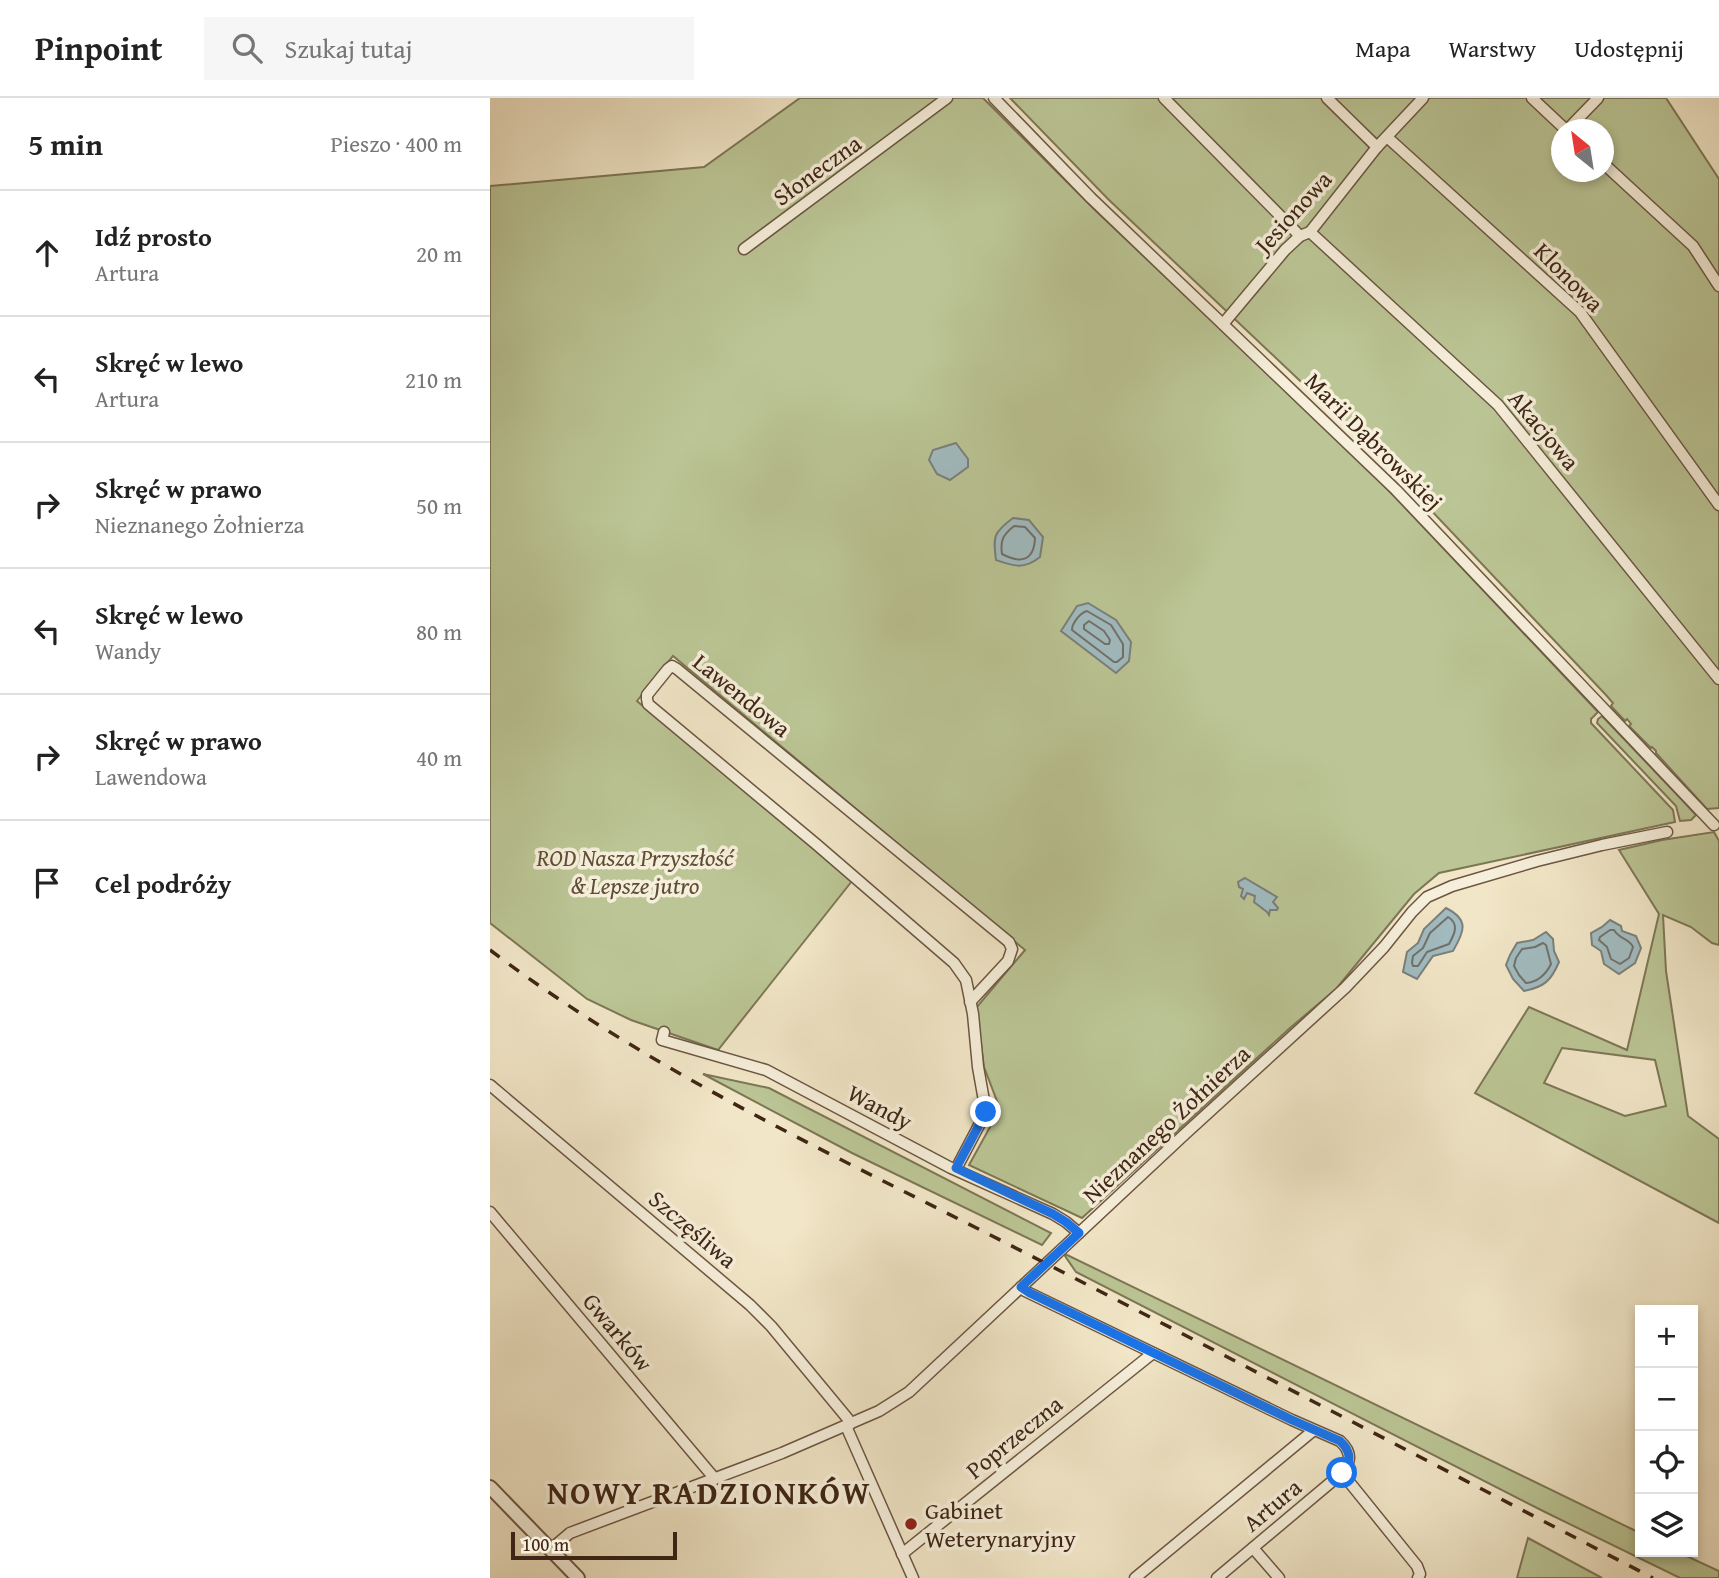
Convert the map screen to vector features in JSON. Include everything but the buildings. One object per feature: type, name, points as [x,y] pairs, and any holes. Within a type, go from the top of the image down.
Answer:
[{"type":"street","name":"Słoneczna","points":[[744,249],[947,98]]},
{"type":"street","name":"Marii Dąbrowskiej","points":[[993,98],[1091,198],[1396,489],[1714,825]]},
{"type":"street","points":[[1164,98],[1300,236]]},
{"type":"street","points":[[1327,98],[1377,148]]},
{"type":"street","name":"Jesionowa","points":[[1223,324],[1285,250],[1300,236],[1310,232],[1377,148],[1423,98]]},
{"type":"street","points":[[1532,98],[1555,119]]},
{"type":"street","points":[[1578,119],[1598,98]]},
{"type":"street","name":"Klonowa","points":[[1387,137],[1580,312],[1719,505]]},
{"type":"street","points":[[1614,173],[1693,246],[1719,286]]},
{"type":"street","name":"Akacjowa","points":[[1310,232],[1498,405],[1719,679]]},
{"type":"street","name":"Lawendowa","points":[[956,1168],[986,1112],[966,980],[954,963],[649,704],[647,695],[668,669],[673,666],[677,669],[1009,942],[1012,949],[1008,961],[971,1002]]},
{"type":"street","name":"Nieznanego Żołnierza","points":[[551,1549],[570,1533],[782,1453],[894,1403],[909,1392],[1345,989],[1427,897],[1462,883],[1537,861],[1667,832]]},
{"type":"street","name":"Wandy","points":[[664,1032],[662,1040],[766,1070],[951,1168],[1053,1214],[1079,1233]]},
{"type":"street","name":"Szczęśliwa","points":[[490,1085],[750,1305],[771,1326],[848,1425],[913,1578]]},
{"type":"street","name":"Gwarków","points":[[490,1212],[715,1479]]},
{"type":"street","points":[[1021,1287],[1340,1441],[1347,1447],[1349,1458],[1342,1473],[1417,1566],[1419,1578]]},
{"type":"street","name":"Poprzeczna","points":[[902,1554],[1153,1353]]},
{"type":"street","points":[[1135,1578],[1314,1430]]},
{"type":"street","name":"Artura","points":[[1217,1578],[1342,1473]]},
{"type":"street","points":[[490,1487],[578,1578]]},
{"type":"street","points":[[1253,1548],[1279,1578]]},
{"type":"green space","name":"ROD Nasza Przyszłość & Lepsze jutro","points":[[800,98],[983,98],[1094,209],[1376,477],[1598,712],[1591,719],[1591,723],[1673,810],[1675,822],[1439,873],[1414,894],[1336,989],[1082,1218],[969,1165],[1000,1109],[984,1067],[976,1008],[1025,950],[673,656],[637,701],[852,881],[718,1050],[631,1020],[587,999],[490,923],[490,186],[704,167]]},
{"type":"green space","points":[[1010,98],[1666,98],[1719,179],[1719,808],[1707,809],[1656,751],[1629,726],[1631,724],[1627,719],[1625,721],[1611,706],[1613,703],[1606,695],[1353,431],[1108,199]]},
{"type":"green space","points":[[1602,716],[1696,815],[1691,820],[1680,821],[1676,806],[1597,723]]},
{"type":"green space","points":[[1714,832],[1719,841],[1719,945],[1712,943],[1691,927],[1663,915],[1666,971],[1688,1116],[1719,1139],[1719,1223],[1475,1093],[1529,1007],[1627,1050],[1659,914],[1619,850]],"holes":[[[1562,1048],[1655,1060],[1666,1106],[1625,1116],[1544,1083]]]},
{"type":"green space","points":[[703,1074],[769,1088],[1051,1233],[1042,1245],[852,1153]]},
{"type":"green space","points":[[1063,1253],[1635,1531],[1635,1556],[1545,1512],[1076,1272]]},
{"type":"green space","points":[[1528,1538],[1602,1578],[1517,1578]]},
{"type":"green space","points":[[1637,1557],[1689,1557],[1719,1571],[1719,1578],[1680,1578]]},
{"type":"water","points":[[956,443],[968,459],[968,467],[950,480],[937,474],[929,460],[933,450]]},
{"type":"water","points":[[1013,518],[1029,520],[1043,537],[1040,557],[1029,564],[1013,565],[996,560],[996,536]]},
{"type":"water","points":[[1088,603],[1116,620],[1131,642],[1129,661],[1116,673],[1061,631],[1077,606]]},
{"type":"water","points":[[1245,878],[1277,897],[1273,902],[1277,910],[1270,910],[1269,915],[1254,902],[1255,896],[1247,893],[1244,899],[1241,896],[1243,889],[1238,882]]},
{"type":"water","points":[[1446,908],[1459,917],[1463,927],[1453,951],[1433,956],[1417,979],[1403,972],[1407,952],[1418,943],[1424,929]]},
{"type":"water","points":[[1610,920],[1621,926],[1622,931],[1636,936],[1641,948],[1635,963],[1619,974],[1604,964],[1601,951],[1592,945],[1591,933]]},
{"type":"water","points":[[1546,932],[1553,939],[1559,962],[1546,982],[1524,991],[1513,979],[1506,965],[1517,943],[1533,940]]},
{"type":"railway","points":[[490,950],[612,1033],[740,1107],[1653,1578]]},
{"type":"place","name":"Gabinet Weterynaryjny","points":[[911,1524]]},
{"type":"district","name":"NOWY RADZIONKÓW","points":[[709,1492]]},
{"type":"route","points":[[986,1112],[956,1168],[1053,1214],[1079,1233],[1021,1287],[1340,1441],[1349,1453],[1346,1468],[1342,1473]]}]
